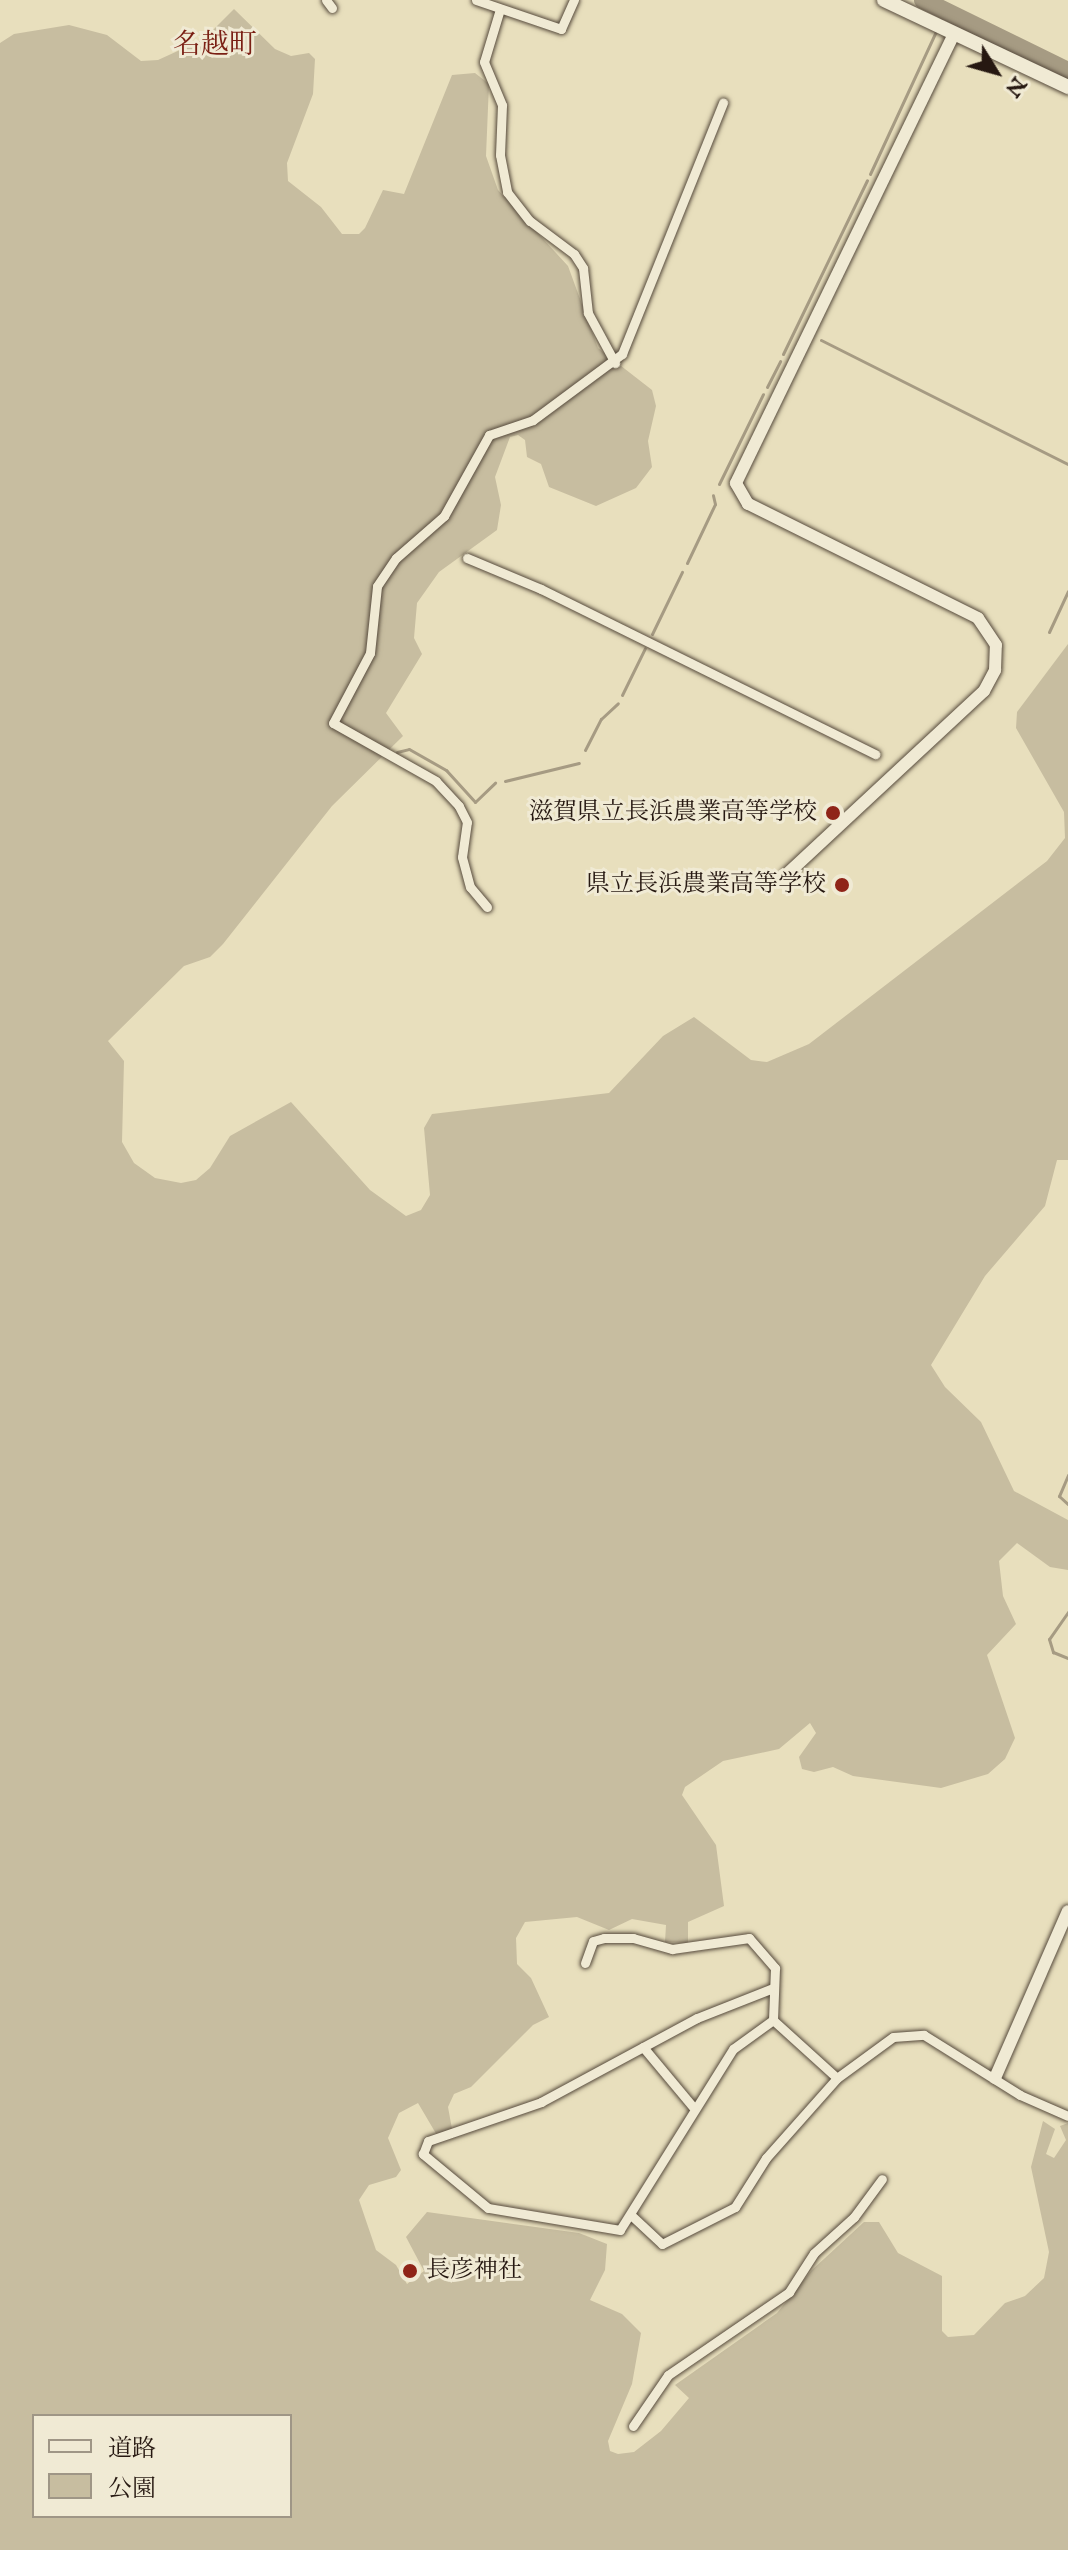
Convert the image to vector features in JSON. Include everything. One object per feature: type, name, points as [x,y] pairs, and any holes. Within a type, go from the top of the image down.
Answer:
[{"type":"main road","points":[[884,0],[1068,87]]},
{"type":"street","points":[[476,0],[561,29],[574,0]]},
{"type":"street","points":[[500,9],[484,62],[502,105],[500,155],[507,192],[530,221],[574,254],[583,268],[588,313],[615,363]]},
{"type":"street","points":[[786,875],[984,691],[995,670],[996,645],[978,618],[748,504],[736,483],[945,30]]},
{"type":"street","points":[[487,907],[470,887],[462,857],[467,822],[459,806],[436,781],[333,723],[370,653],[377,586],[396,558],[444,516],[489,435],[533,420],[615,363],[723,103]]},
{"type":"street","points":[[467,558],[541,589],[875,754]]},
{"type":"street","points":[[995,2078],[1068,1911]]},
{"type":"street","points":[[585,1963],[593,1941],[604,1938],[633,1938],[672,1949],[749,1938],[775,1968],[773,2020],[837,2078]]},
{"type":"street","points":[[773,1988],[643,2047],[541,2102],[428,2141],[423,2154],[488,2208],[620,2230],[632,2216],[693,2107],[725,2067],[733,2049],[773,2020]]},
{"type":"street","points":[[632,2216],[662,2244],[735,2207],[766,2158],[837,2078],[893,2037],[924,2035],[995,2078],[1068,2116]]},
{"type":"street","points":[[643,2047],[693,2107]]},
{"type":"street","points":[[633,2426],[668,2375],[789,2292],[814,2253],[854,2217],[882,2179]]},
{"type":"green space","points":[[234,9],[275,49],[291,56],[309,53],[315,59],[313,94],[287,163],[288,181],[321,207],[342,234],[359,234],[365,228],[383,190],[404,194],[452,75],[475,73],[489,84],[486,156],[498,190],[568,266],[598,348],[652,390],[656,406],[648,441],[652,467],[636,488],[596,506],[549,487],[541,464],[527,457],[525,440],[518,435],[510,437],[495,477],[501,505],[497,530],[439,572],[417,603],[414,638],[422,654],[386,713],[403,736],[332,806],[223,944],[210,957],[184,966],[108,1041],[124,1061],[122,1142],[134,1163],[155,1178],[181,1183],[196,1180],[210,1168],[230,1136],[291,1102],[370,1190],[406,1216],[421,1210],[430,1195],[424,1128],[432,1114],[609,1093],[663,1036],[694,1017],[751,1060],[767,1062],[809,1044],[1047,861],[1065,838],[1064,812],[1016,728],[1017,712],[1068,644],[1068,1160],[1057,1160],[1045,1206],[985,1276],[931,1365],[945,1387],[981,1422],[1014,1491],[1068,1520],[1068,1570],[1050,1567],[1017,1543],[999,1561],[1003,1596],[1016,1624],[987,1655],[1015,1738],[1005,1759],[988,1774],[941,1788],[853,1776],[833,1767],[814,1772],[802,1769],[799,1757],[816,1733],[810,1723],[779,1749],[723,1761],[685,1787],[682,1795],[716,1845],[724,1906],[688,1922],[688,1943],[665,1942],[666,1925],[632,1919],[609,1930],[577,1917],[525,1922],[516,1938],[517,1964],[531,1978],[549,2017],[533,2025],[471,2087],[454,2094],[448,2107],[452,2129],[438,2137],[418,2103],[399,2113],[388,2138],[401,2170],[396,2177],[369,2185],[359,2200],[376,2250],[396,2265],[407,2284],[424,2271],[406,2237],[427,2212],[579,2233],[607,2244],[605,2270],[590,2300],[622,2314],[641,2333],[632,2384],[608,2441],[610,2451],[618,2454],[634,2452],[661,2431],[689,2398],[675,2385],[777,2313],[812,2270],[864,2222],[879,2222],[898,2253],[942,2276],[942,2331],[948,2337],[974,2335],[1005,2303],[1025,2296],[1044,2278],[1049,2252],[1031,2167],[1043,2121],[1055,2129],[1046,2154],[1054,2158],[1066,2140],[1060,2126],[1068,2123],[1068,2550],[0,2550],[0,43],[14,34],[69,25],[107,35],[141,61],[158,60],[204,39]]},
{"type":"waterway","points":[[923,0],[1068,71]]},
{"type":"waterway","points":[[940,22],[945,10]]},
{"type":"waterway","points":[[870,174],[937,29]]},
{"type":"waterway","points":[[783,354],[867,180]]},
{"type":"waterway","points":[[821,340],[1068,464]]},
{"type":"waterway","points":[[767,387],[780,361]]},
{"type":"waterway","points":[[719,484],[763,394]]},
{"type":"waterway","points":[[687,563],[715,504],[713,495]]},
{"type":"waterway","points":[[652,634],[682,572]]},
{"type":"waterway","points":[[1049,632],[1068,591]]},
{"type":"waterway","points":[[622,695],[645,648]]},
{"type":"waterway","points":[[585,750],[601,719],[618,703]]},
{"type":"waterway","points":[[397,752],[409,749],[446,770],[475,802],[495,783]]},
{"type":"waterway","points":[[505,781],[579,763]]},
{"type":"waterway","points":[[1068,1475],[1059,1496],[1068,1504]]},
{"type":"waterway","points":[[1068,1612],[1049,1639],[1053,1652],[1068,1658]]},
{"type":"place","name":"滋賀県立長浜農業高等学校","points":[[833,813]]},
{"type":"place","name":"県立長浜農業高等学校","points":[[842,885]]},
{"type":"place","name":"長彦神社","points":[[410,2271]]},
{"type":"district","name":"名越町","points":[[215,46]]}]
